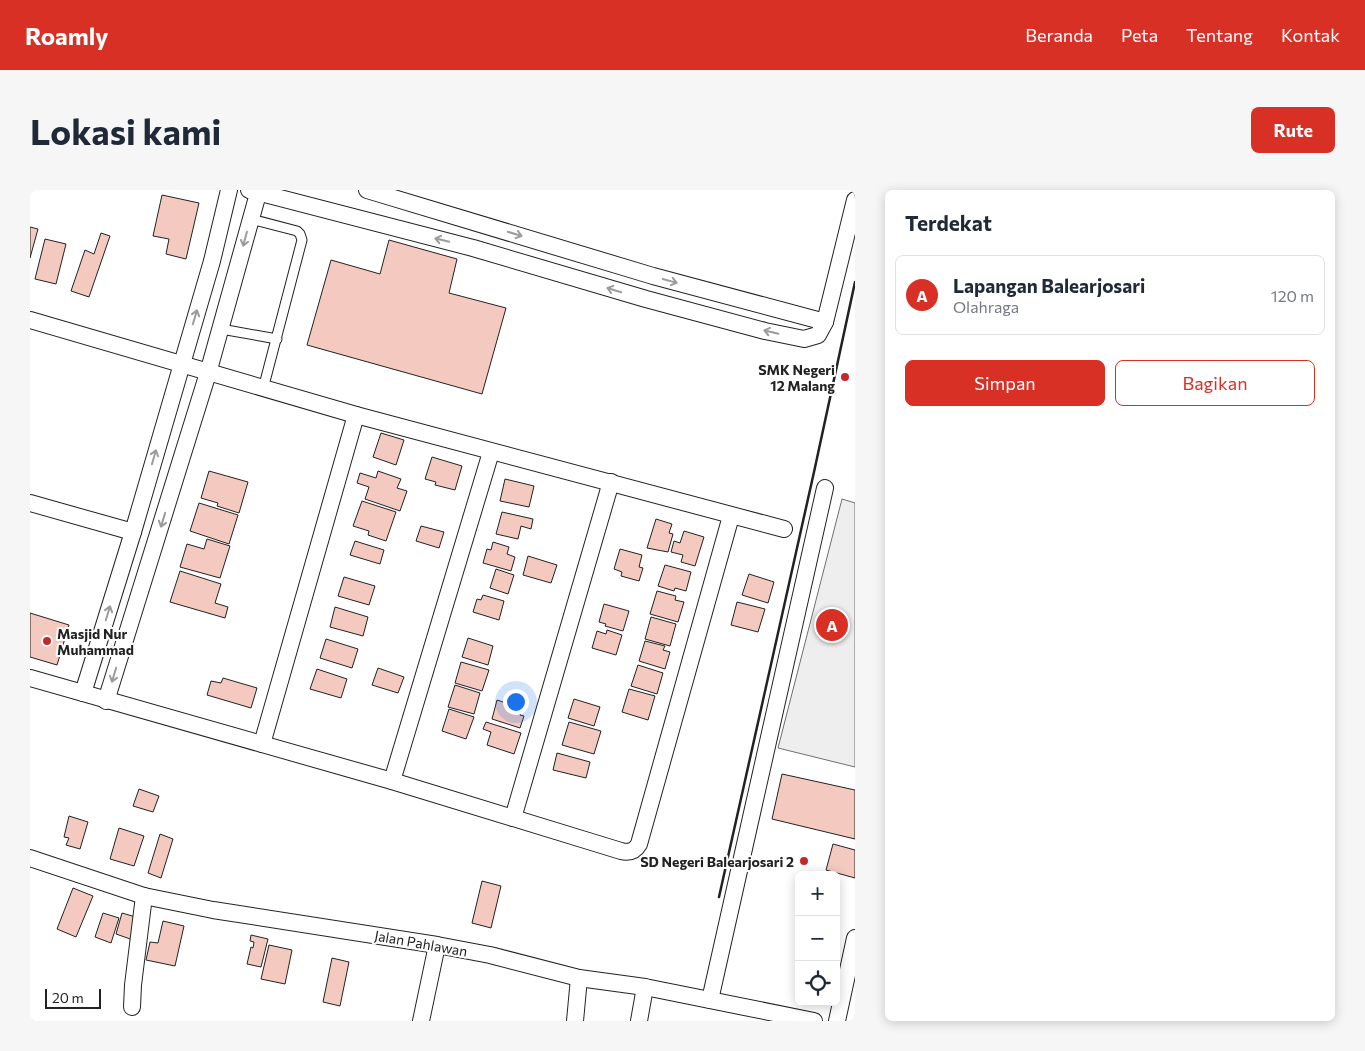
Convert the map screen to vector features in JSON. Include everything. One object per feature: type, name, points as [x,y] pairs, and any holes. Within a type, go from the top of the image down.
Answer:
[{"type":"street","points":[[83,693],[133,532],[212,261],[229,190]]},
{"type":"street","points":[[367,190],[653,276],[825,322]]},
{"type":"street","points":[[106,701],[221,329],[251,219],[255,191],[473,248],[646,300],[800,339],[809,339],[818,335],[825,322],[855,200]]},
{"type":"street","points":[[473,248],[481,223]]},
{"type":"street","points":[[212,261],[237,268]]},
{"type":"street","points":[[30,320],[356,415],[784,529]]},
{"type":"street","points":[[262,744],[356,415]]},
{"type":"street","points":[[392,781],[491,452]]},
{"type":"street","points":[[513,818],[611,482]]},
{"type":"street","points":[[710,1000],[825,488]]},
{"type":"street","points":[[30,503],[133,532]]},
{"type":"street","points":[[30,678],[392,781],[629,852],[637,847],[693,656],[731,516]]},
{"type":"street","name":"Jalan Pahlawan","points":[[30,858],[144,896],[262,919],[437,945],[490,955],[579,978],[645,987],[814,1021]]},
{"type":"street","points":[[132,1007],[144,896]]},
{"type":"street","points":[[837,1021],[855,938]]},
{"type":"street","points":[[421,1021],[437,945]]},
{"type":"street","points":[[575,1021],[579,978]]},
{"type":"street","points":[[639,1021],[645,987]]},
{"type":"lane","points":[[251,219],[292,229],[299,232],[302,237],[302,246],[263,389]]},
{"type":"lane","points":[[221,329],[277,339]]},
{"type":"shaded area","points":[[842,499],[855,503],[855,767],[778,748]]},
{"type":"building","points":[[162,195],[199,203],[186,259],[166,254],[169,239],[153,236]]},
{"type":"building","points":[[30,227],[38,229],[30,258]]},
{"type":"building","points":[[101,233],[110,236],[89,297],[71,291],[85,250],[94,254]]},
{"type":"building","points":[[45,239],[66,244],[56,284],[35,279]]},
{"type":"building","points":[[389,240],[457,259],[449,293],[506,308],[482,394],[307,345],[331,260],[380,274]]},
{"type":"building","points":[[381,433],[404,440],[396,465],[373,457]]},
{"type":"building","points":[[432,457],[462,466],[455,490],[435,485],[436,482],[425,479]]},
{"type":"building","points":[[209,471],[248,482],[239,513],[217,506],[218,503],[201,498]]},
{"type":"building","points":[[378,471],[401,479],[397,488],[407,491],[400,511],[365,499],[369,487],[357,483],[360,473],[376,478]]},
{"type":"building","points":[[505,479],[534,486],[529,507],[500,501]]},
{"type":"building","points":[[362,501],[396,512],[386,541],[368,535],[369,531],[353,526]]},
{"type":"building","points":[[199,503],[238,515],[229,544],[190,531]]},
{"type":"building","points":[[502,512],[533,519],[531,529],[521,526],[518,539],[496,534]]},
{"type":"building","points":[[656,519],[672,524],[669,533],[673,534],[668,552],[647,548]]},
{"type":"building","points":[[421,526],[444,532],[439,548],[416,541]]},
{"type":"building","points":[[684,531],[704,537],[695,566],[681,562],[683,555],[671,552],[674,541],[680,543]]},
{"type":"building","points":[[207,539],[230,546],[220,578],[180,567],[187,544],[204,549]]},
{"type":"building","points":[[355,541],[384,550],[380,564],[350,555]]},
{"type":"building","points":[[493,542],[509,547],[507,554],[515,557],[511,571],[483,563],[487,549],[491,550]]},
{"type":"building","points":[[620,549],[642,555],[639,567],[643,568],[639,581],[621,576],[622,572],[614,569]]},
{"type":"building","points":[[528,556],[557,565],[551,583],[523,575]]},
{"type":"building","points":[[665,565],[691,572],[686,591],[675,588],[674,591],[658,586]]},
{"type":"building","points":[[496,569],[514,575],[508,594],[490,588]]},
{"type":"building","points":[[180,571],[221,584],[215,603],[228,607],[225,618],[170,602]]},
{"type":"building","points":[[749,574],[774,582],[768,603],[742,595]]},
{"type":"building","points":[[344,577],[375,586],[369,605],[338,596]]},
{"type":"building","points":[[657,591],[676,596],[675,600],[684,602],[678,622],[650,614]]},
{"type":"building","points":[[483,595],[504,601],[499,620],[473,612],[477,599],[481,600]]},
{"type":"building","points":[[737,602],[765,609],[758,632],[731,625]]},
{"type":"building","points":[[604,604],[629,611],[623,631],[605,626],[606,624],[599,622]]},
{"type":"building","points":[[335,607],[368,617],[363,636],[330,627]]},
{"type":"building","name":"Masjid Nur Muhammad","points":[[30,613],[69,625],[57,665],[30,657]]},
{"type":"building","points":[[651,617],[676,624],[670,646],[645,639]]},
{"type":"building","points":[[607,630],[622,635],[616,655],[592,648],[597,631],[606,634]]},
{"type":"building","points":[[468,638],[493,646],[488,665],[462,657]]},
{"type":"building","points":[[326,639],[358,649],[352,668],[320,658]]},
{"type":"building","points":[[645,641],[665,646],[663,650],[670,652],[665,669],[639,661]]},
{"type":"building","points":[[461,662],[489,670],[482,691],[455,683]]},
{"type":"building","points":[[638,665],[663,673],[657,694],[631,686]]},
{"type":"building","points":[[378,668],[404,677],[398,693],[372,685]]},
{"type":"building","points":[[317,669],[347,679],[341,698],[310,689]]},
{"type":"building","points":[[223,678],[257,688],[251,708],[207,695],[211,681],[221,683]]},
{"type":"building","points":[[455,685],[480,693],[474,714],[448,707]]},
{"type":"building","points":[[629,689],[655,696],[648,720],[622,712]]},
{"type":"building","points":[[574,699],[600,707],[594,726],[568,718]]},
{"type":"building","points":[[497,700],[522,708],[520,715],[524,716],[520,728],[492,719]]},
{"type":"building","points":[[449,709],[474,717],[466,739],[442,731]]},
{"type":"building","points":[[486,722],[521,733],[514,754],[487,745],[491,732],[483,729]]},
{"type":"building","points":[[569,722],[601,731],[594,754],[562,745]]},
{"type":"building","points":[[557,753],[590,762],[586,778],[553,770]]},
{"type":"building","points":[[782,774],[855,790],[855,839],[772,819]]},
{"type":"building","points":[[139,789],[159,796],[153,812],[133,806]]},
{"type":"building","points":[[69,816],[88,822],[80,849],[66,845],[69,838],[64,837]]},
{"type":"building","points":[[119,828],[144,836],[134,866],[110,859]]},
{"type":"building","points":[[160,834],[173,839],[161,878],[148,873]]},
{"type":"building","points":[[833,844],[855,850],[855,878],[840,874],[840,871],[826,870]]},
{"type":"building","points":[[482,881],[501,886],[491,928],[472,923]]},
{"type":"building","points":[[73,888],[93,896],[76,937],[57,929]]},
{"type":"building","points":[[103,913],[119,918],[111,943],[95,937]]},
{"type":"building","points":[[122,913],[139,918],[133,940],[116,934]]},
{"type":"building","points":[[163,921],[184,926],[175,966],[146,960],[150,942],[158,943]]},
{"type":"building","points":[[251,935],[268,939],[261,967],[247,964],[254,942],[250,941]]},
{"type":"building","points":[[269,945],[292,950],[285,984],[261,979]]},
{"type":"building","points":[[332,958],[349,962],[340,1006],[323,1002]]},
{"type":"wall","points":[[719,897],[855,282]]},
{"type":"place","name":"SMK Negeri 12 Malang","points":[[845,377]]},
{"type":"place","name":"Lapangan Balearjosari","points":[[832,625]]},
{"type":"place","name":"Masjid Nur Muhammad","points":[[47,641]]},
{"type":"place","name":"SD Negeri Balearjosari 2","points":[[804,861]]}]
